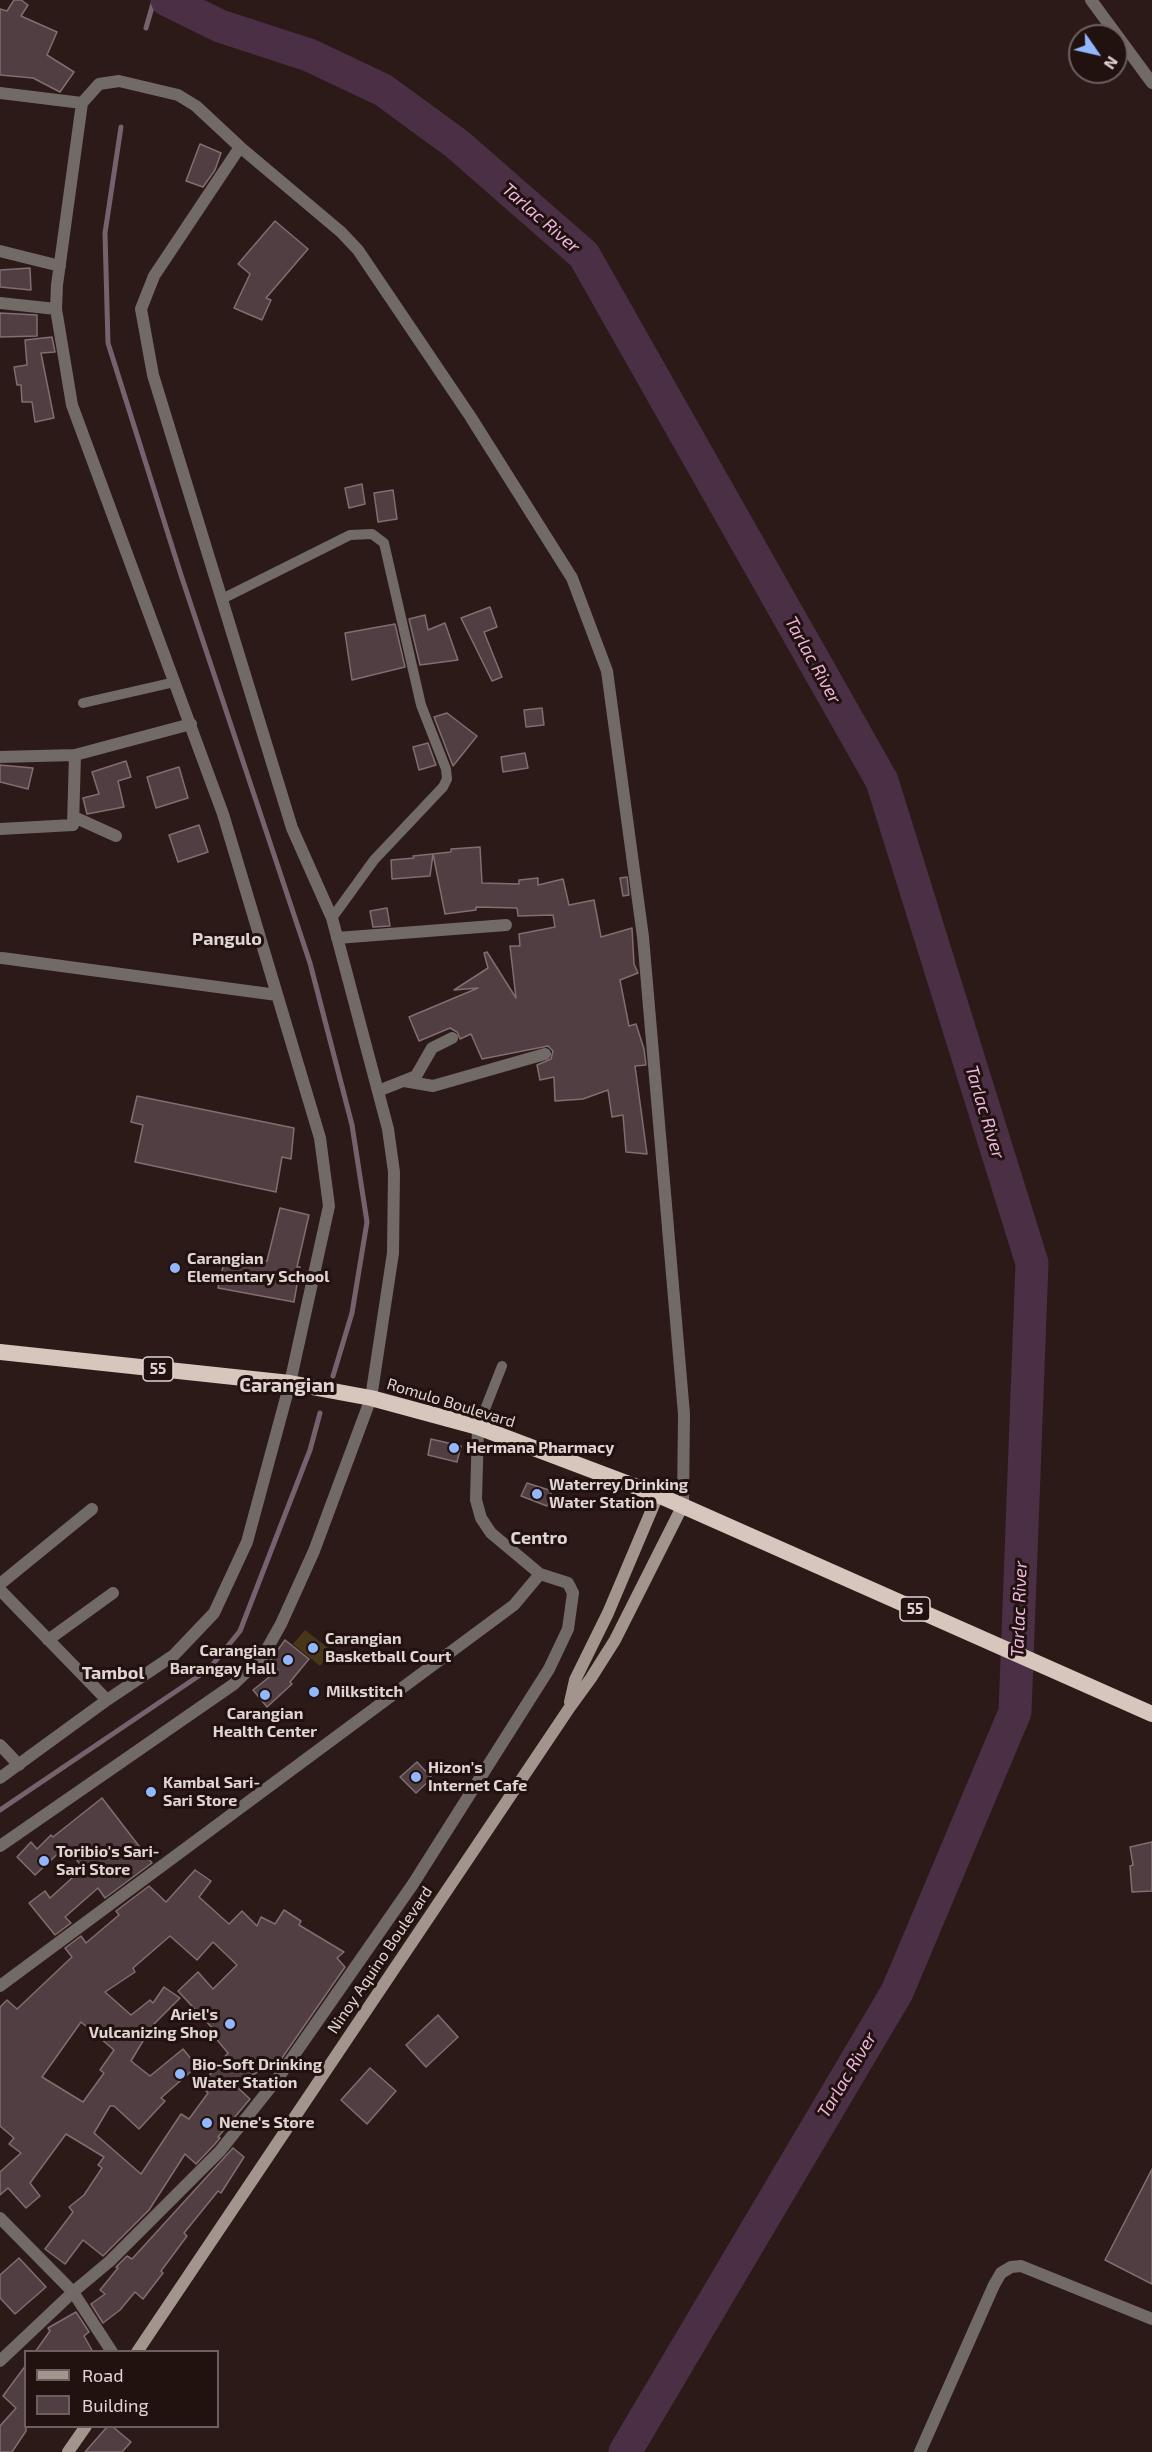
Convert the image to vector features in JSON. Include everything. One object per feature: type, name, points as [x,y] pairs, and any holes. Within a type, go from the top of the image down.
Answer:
[{"type":"highway","name":"Romulo Boulevard","points":[[0,1352],[290,1383],[371,1398],[478,1427],[683,1505],[1152,1714]]},
{"type":"main road","name":"Ninoy Aquino Boulevard","points":[[570,1707],[576,1680],[608,1613],[658,1495]]},
{"type":"main road","name":"Ninoy Aquino Boulevard","points":[[138,2350],[615,1640],[683,1505]]},
{"type":"main road","points":[[68,2452],[85,2428]]},
{"type":"street","points":[[1091,0],[1152,83]]},
{"type":"street","points":[[0,1778],[107,1700],[174,1655],[214,1613],[247,1542],[290,1383],[329,1206],[320,1138],[223,814],[72,405],[56,309],[82,103],[99,84],[118,81],[178,95],[196,106],[240,147],[341,232],[358,250],[470,416],[572,578],[607,671],[643,937],[684,1414],[683,1505]]},
{"type":"street","points":[[0,93],[82,103]]},
{"type":"street","points":[[0,1846],[234,1684],[262,1656],[281,1624],[314,1551],[371,1398],[393,1253],[394,1172],[387,1129],[332,918],[292,828],[153,375],[141,309],[154,276],[240,147]]},
{"type":"street","points":[[0,251],[60,266]]},
{"type":"street","points":[[0,303],[56,309]]},
{"type":"street","points":[[0,757],[75,755],[191,724]]},
{"type":"street","points":[[0,829],[69,827],[74,822],[75,755]]},
{"type":"street","points":[[74,817],[116,836]]},
{"type":"street","points":[[337,938],[506,925]]},
{"type":"street","points":[[2,958],[277,995]]},
{"type":"street","points":[[378,1091],[404,1081],[419,1072],[426,1056],[435,1045],[452,1038]]},
{"type":"street","points":[[404,1081],[433,1086],[545,1054]]},
{"type":"street","points":[[0,2361],[73,2292],[110,2261],[220,2151],[278,2078],[413,1884],[549,1669],[568,1629],[573,1593],[568,1582],[540,1574],[491,1533],[481,1518],[476,1500],[478,1427]]},
{"type":"street","points":[[0,1584],[92,1509]]},
{"type":"street","points":[[0,1986],[514,1605],[540,1574]]},
{"type":"street","points":[[0,1590],[107,1700]]},
{"type":"street","points":[[48,1640],[112,1593]]},
{"type":"street","points":[[0,1745],[19,1765]]},
{"type":"street","points":[[0,2218],[73,2292],[111,2350]]},
{"type":"street","points":[[920,2452],[994,2285],[1001,2273],[1011,2267],[1021,2266],[1152,2319]]},
{"type":"lane","points":[[222,599],[350,536],[372,534],[384,543],[421,705],[446,769],[447,779],[443,787],[374,860],[332,918]]},
{"type":"lane","points":[[83,703],[175,682]]},
{"type":"lane","points":[[478,1427],[502,1366]]},
{"type":"shaded area","name":"Carangian Basketball Court","points":[[305,1630],[332,1651],[320,1666],[293,1644]]},
{"type":"building","points":[[14,0],[21,0],[28,5],[21,16],[57,32],[47,55],[74,72],[60,92],[33,78],[0,75],[0,9],[7,11]]},
{"type":"building","points":[[200,144],[221,153],[215,170],[203,187],[186,181]]},
{"type":"building","points":[[275,221],[308,249],[266,298],[271,300],[262,320],[234,308],[250,274],[238,264]]},
{"type":"building","points":[[30,268],[31,290],[0,287],[0,270]]},
{"type":"building","points":[[0,313],[37,315],[37,336],[0,337]]},
{"type":"building","points":[[52,337],[55,352],[41,353],[54,418],[35,422],[32,402],[22,402],[21,385],[17,385],[14,367],[27,365],[25,340]]},
{"type":"building","points":[[362,484],[365,504],[349,508],[345,488]]},
{"type":"building","points":[[393,490],[397,519],[378,522],[374,493]]},
{"type":"building","points":[[490,607],[497,627],[484,632],[502,677],[492,681],[461,618]]},
{"type":"building","points":[[425,615],[428,630],[445,623],[458,660],[420,665],[409,619]]},
{"type":"building","points":[[395,624],[405,667],[352,680],[345,633]]},
{"type":"building","points":[[542,708],[544,725],[526,727],[524,710]]},
{"type":"building","points":[[447,713],[477,736],[453,766],[434,717]]},
{"type":"building","points":[[428,743],[436,765],[419,770],[413,747]]},
{"type":"building","points":[[525,753],[528,768],[503,772],[501,757]]},
{"type":"building","points":[[126,761],[131,777],[118,781],[124,807],[87,814],[83,798],[99,794],[92,772]]},
{"type":"building","points":[[0,765],[33,768],[28,789],[0,782]]},
{"type":"building","points":[[179,767],[188,798],[156,808],[147,777]]},
{"type":"building","points":[[199,825],[208,852],[178,862],[169,835]]},
{"type":"building","points":[[480,847],[482,883],[519,884],[519,880],[538,878],[538,885],[563,879],[569,905],[594,900],[601,937],[632,928],[634,964],[638,973],[620,980],[629,1026],[636,1024],[644,1049],[646,1065],[635,1066],[647,1154],[626,1152],[623,1115],[612,1117],[608,1090],[583,1099],[555,1101],[554,1077],[540,1080],[537,1065],[551,1059],[553,1051],[548,1046],[482,1059],[471,1034],[460,1039],[457,1032],[450,1028],[419,1041],[409,1017],[478,988],[454,990],[488,968],[484,953],[487,952],[516,998],[510,946],[520,946],[519,934],[555,927],[553,915],[518,916],[517,908],[476,907],[476,910],[445,914],[433,854],[430,876],[392,879],[391,860],[414,858],[413,856],[451,852],[451,849]]},
{"type":"building","points":[[627,877],[629,895],[623,896],[620,878]]},
{"type":"building","points":[[387,908],[390,926],[373,927],[370,911]]},
{"type":"building","points":[[137,1096],[294,1128],[291,1159],[282,1157],[276,1192],[135,1162],[143,1125],[131,1122]]},
{"type":"building","points":[[280,1208],[309,1215],[297,1267],[300,1267],[294,1302],[218,1288],[226,1254],[267,1261]]},
{"type":"building","points":[[431,1439],[461,1446],[457,1462],[428,1455]]},
{"type":"building","name":"Waterrey Drinking Water Station","points":[[527,1483],[552,1491],[547,1506],[521,1496]]},
{"type":"building","points":[[285,1640],[309,1659],[290,1682],[292,1684],[267,1707],[253,1690],[278,1670],[269,1662]]},
{"type":"building","name":"Hizon's Internet Cafe","points":[[417,1762],[432,1778],[416,1793],[400,1777]]},
{"type":"building","points":[[102,1798],[152,1863],[105,1898],[98,1888],[65,1917],[71,1923],[55,1935],[29,1903],[45,1891],[50,1898],[83,1868],[66,1846],[35,1875],[17,1857],[31,1842],[37,1849],[51,1835],[53,1837]]},
{"type":"building","points":[[1152,1842],[1152,1891],[1132,1892],[1130,1866],[1133,1865],[1130,1847]]},
{"type":"building","points":[[195,1870],[211,1881],[199,1897],[229,1924],[242,1911],[257,1926],[261,1917],[275,1924],[284,1910],[301,1921],[299,1925],[344,1952],[337,1958],[345,1967],[282,2058],[235,2085],[250,2099],[214,2145],[196,2164],[185,2154],[149,2210],[103,2256],[83,2240],[65,2264],[45,2249],[73,2212],[69,2207],[84,2195],[102,2168],[98,2165],[104,2157],[66,2134],[30,2183],[40,2196],[26,2208],[8,2188],[0,2195],[0,2172],[21,2153],[9,2144],[14,2138],[0,2126],[0,2007],[7,2000],[17,2009],[72,1957],[65,1948],[81,1936],[86,1943],[119,1915],[116,1911],[149,1886],[166,1902]],"holes":[[[170,1936],[197,1960],[213,1942],[237,1965],[213,1989],[198,1972],[178,1991],[215,2031],[212,2034],[228,2053],[200,2086],[208,2093],[189,2119],[181,2114],[141,2174],[94,2133],[110,2106],[114,2106],[139,2129],[165,2101],[161,2098],[197,2066],[183,2049],[150,2076],[131,2061],[152,2026],[180,1998],[164,1987],[153,2003],[150,2000],[131,2015],[105,1992],[135,1972],[133,1968]],[[81,2022],[114,2050],[100,2070],[104,2073],[83,2102],[42,2077]]]},
{"type":"building","points":[[438,2015],[458,2037],[426,2067],[406,2045]]},
{"type":"building","points":[[370,2068],[396,2091],[367,2124],[341,2100]]},
{"type":"building","points":[[233,2148],[244,2157],[221,2193],[218,2191],[184,2233],[187,2236],[161,2271],[163,2273],[143,2299],[135,2292],[120,2310],[103,2323],[91,2304],[105,2294],[100,2290],[118,2268],[116,2267],[127,2256],[132,2259]]},
{"type":"building","points":[[1152,2169],[1152,2284],[1105,2260]]},
{"type":"building","points":[[19,2258],[46,2287],[15,2314],[0,2298],[0,2275]]},
{"type":"building","points":[[76,2312],[89,2332],[84,2336],[92,2350],[36,2350],[50,2331],[48,2328]]},
{"type":"building","points":[[24,2368],[24,2428],[26,2431],[12,2452],[0,2452],[0,2426],[16,2408],[3,2396]]},
{"type":"building","points":[[106,2428],[114,2428],[131,2442],[122,2452],[85,2452]]},
{"type":"waterway","points":[[146,28],[154,0]]},
{"type":"waterway","name":"Tarlac River","points":[[167,0],[220,26],[309,55],[383,90],[457,144],[584,255],[882,781],[1032,1263],[1015,1712],[897,1992],[625,2452]]},
{"type":"waterway","points":[[121,127],[105,233],[108,343],[181,575],[310,963],[352,1125],[367,1222],[352,1313],[333,1376]]},
{"type":"waterway","points":[[0,1810],[209,1669],[240,1631],[310,1450],[320,1413]]},
{"type":"place","name":"Carangian Elementary School","points":[[175,1268]]},
{"type":"place","name":"Hermana Pharmacy","points":[[454,1448]]},
{"type":"place","name":"Waterrey Drinking Water Station","points":[[537,1494]]},
{"type":"place","name":"Carangian Basketball Court","points":[[313,1648]]},
{"type":"place","name":"Carangian Barangay Hall","points":[[288,1660]]},
{"type":"place","name":"Milkstitch","points":[[314,1692]]},
{"type":"place","name":"Carangian Health Center","points":[[265,1695]]},
{"type":"place","name":"Hizon's Internet Cafe","points":[[416,1777]]},
{"type":"place","name":"Kambal Sari- Sari Store","points":[[151,1792]]},
{"type":"place","name":"Toribio's Sari- Sari Store","points":[[44,1861]]},
{"type":"place","name":"Ariel's Vulcanizing Shop","points":[[230,2024]]},
{"type":"place","name":"Bio-Soft Drinking Water Station","points":[[180,2074]]},
{"type":"place","name":"Nene's Store","points":[[207,2123]]},
{"type":"district","name":"Pangulo","points":[[227,939]]},
{"type":"district","name":"Carangian","points":[[287,1385]]},
{"type":"district","name":"Centro","points":[[539,1538]]},
{"type":"district","name":"Tambol","points":[[113,1673]]}]
